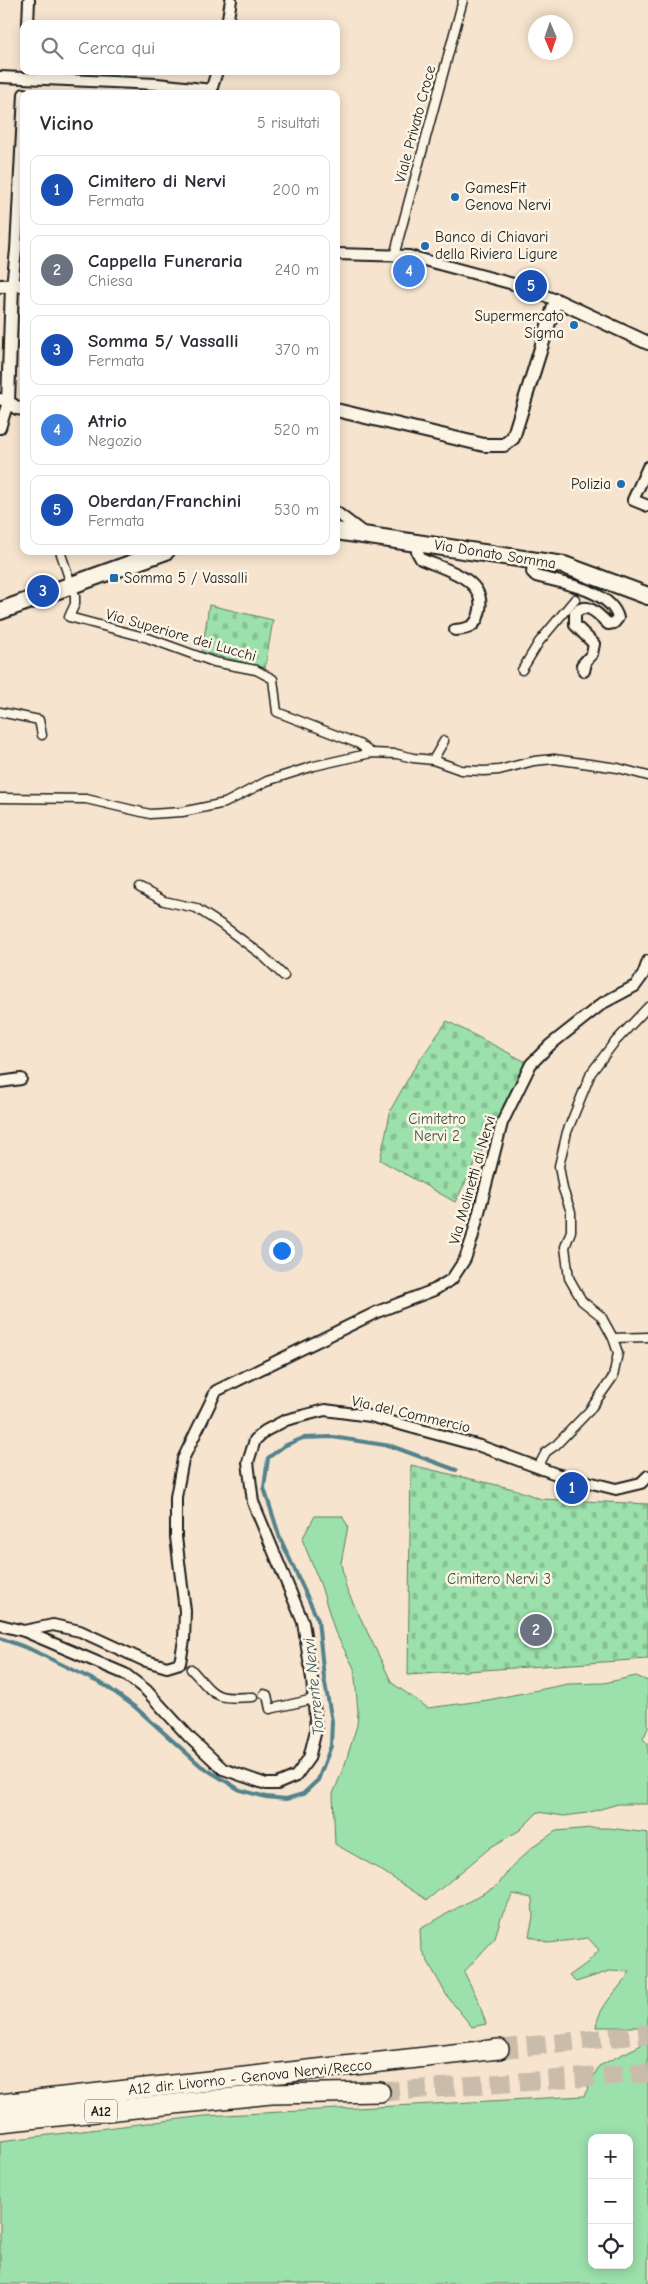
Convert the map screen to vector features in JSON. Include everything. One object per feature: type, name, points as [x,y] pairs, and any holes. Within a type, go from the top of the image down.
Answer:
[{"type":"highway","name":"A12 dir. Livorno - Genova Nervi/Recco","points":[[0,2104],[201,2092],[499,2049]]},
{"type":"highway","name":"A12","points":[[0,2122],[201,2092],[271,2094],[380,2092]]},
{"type":"main road","name":"Via Donato Somma","points":[[340,532],[534,560],[575,568],[648,596]]},
{"type":"main road","points":[[0,611],[155,555]]},
{"type":"street","points":[[28,20],[29,0]]},
{"type":"street","points":[[228,20],[231,0]]},
{"type":"street","name":"Viale Privato Croce","points":[[394,256],[463,0]]},
{"type":"street","points":[[24,90],[25,75]]},
{"type":"street","points":[[0,76],[25,75],[139,83],[195,90]]},
{"type":"street","points":[[212,90],[216,75]]},
{"type":"street","points":[[0,428],[8,383],[20,172]]},
{"type":"street","points":[[340,254],[409,256],[459,268],[517,285],[556,300],[648,343]]},
{"type":"street","points":[[340,411],[484,445],[504,445],[513,438],[552,307],[556,300]]},
{"type":"street","points":[[4,400],[20,408]]},
{"type":"street","points":[[648,467],[633,500],[648,506]]},
{"type":"street","points":[[340,515],[366,535]]},
{"type":"street","points":[[417,542],[417,552],[421,559],[472,582],[480,593],[479,614],[475,624],[466,629],[455,630]]},
{"type":"street","points":[[61,555],[72,585]]},
{"type":"street","points":[[534,560],[532,572],[536,576],[599,596],[616,610],[618,618],[614,623],[608,624],[593,609],[586,607],[579,609],[575,613],[575,625],[594,644],[592,654],[582,665],[585,667],[584,671]]},
{"type":"street","name":"Via Superiore dei Lucchi","points":[[72,585],[75,596],[75,604],[69,613],[69,616],[72,618],[148,638],[214,662],[256,670],[273,679],[277,712],[359,744],[371,753]]},
{"type":"street","points":[[522,670],[539,642],[575,599]]},
{"type":"street","points":[[0,712],[39,720],[42,735]]},
{"type":"street","points":[[432,760],[444,741]]},
{"type":"street","points":[[0,798],[86,799],[150,814],[191,810],[225,803],[267,781],[314,766],[371,753],[398,754],[432,760],[461,770],[499,770],[534,761],[554,759],[618,768],[648,776]]},
{"type":"street","points":[[140,888],[164,901],[196,908],[262,955],[284,976]]},
{"type":"street","name":"Via Molinetti di Nervi","points":[[24,1631],[53,1624],[80,1631],[143,1660],[167,1667],[180,1663],[184,1640],[185,1611],[176,1537],[176,1496],[183,1459],[216,1391],[377,1312],[434,1290],[452,1279],[465,1259],[472,1239],[502,1123],[531,1064],[550,1045],[603,1003],[635,986],[643,975],[648,961]]},
{"type":"street","points":[[538,1467],[546,1452],[556,1445],[589,1411],[613,1377],[618,1353],[613,1338],[601,1316],[582,1301],[569,1278],[565,1247],[571,1231],[571,1212],[563,1189],[559,1166],[567,1132],[591,1073],[613,1044],[648,1007]]},
{"type":"street","points":[[0,1082],[21,1079]]},
{"type":"street","points":[[613,1338],[648,1337]]},
{"type":"street","name":"Via del Commercio","points":[[0,1625],[24,1631],[125,1674],[146,1690],[190,1738],[223,1769],[266,1784],[277,1784],[296,1776],[309,1758],[316,1730],[314,1699],[302,1622],[253,1502],[248,1462],[255,1440],[265,1430],[286,1420],[325,1410],[370,1416],[480,1446],[556,1474],[616,1488],[640,1483],[648,1476]]},
{"type":"street","points":[[191,1669],[211,1692],[224,1699],[253,1697]]},
{"type":"street","points":[[264,1694],[267,1695],[270,1708],[314,1699]]},
{"type":"green space","points":[[209,605],[273,620],[265,668],[202,652]]},
{"type":"green space","name":"Cimitetro Nervi 2","points":[[447,1021],[528,1063],[455,1202],[380,1160],[391,1109],[413,1070]]},
{"type":"green space","name":"Cimitero Nervi 3","points":[[411,1465],[514,1489],[541,1499],[648,1504],[648,1659],[408,1675]]},
{"type":"green space","points":[[315,1516],[342,1516],[348,1526],[341,1563],[346,1588],[392,1683],[428,1708],[488,1700],[568,1684],[604,1683],[636,1676],[648,1681],[648,1728],[643,1739],[648,1744],[648,1804],[618,1804],[587,1813],[564,1816],[538,1812],[520,1830],[491,1847],[427,1900],[379,1869],[335,1844],[333,1794],[357,1725],[358,1711],[354,1668],[335,1632],[321,1586],[302,1539]]},
{"type":"green space","points":[[609,1828],[648,1833],[648,2284],[0,2284],[0,2141],[205,2116],[584,2096],[599,2066],[641,2045],[645,2027],[596,2027],[605,2005],[630,1972],[610,1971],[576,1982],[569,1976],[587,1963],[599,1950],[588,1938],[549,1943],[529,1936],[533,1917],[532,1898],[513,1894],[501,1917],[495,1938],[464,1972],[478,2000],[486,2024],[472,2027],[447,1996],[421,1949],[420,1929],[498,1885],[512,1866],[534,1846],[556,1831]]},
{"type":"waterway","name":"Torrente Nervi","points":[[0,1638],[30,1649],[106,1686],[135,1707],[201,1766],[240,1790],[266,1797],[286,1799],[303,1794],[318,1780],[331,1746],[332,1721],[324,1678],[318,1620],[280,1538],[264,1488],[268,1458],[284,1446],[303,1438],[332,1437],[391,1446],[456,1470]]},
{"type":"tunnel","points":[[499,2049],[648,2034]]},
{"type":"tunnel","points":[[380,2092],[648,2073]]},
{"type":"place","name":"GamesFit Genova Nervi","points":[[455,197]]},
{"type":"place","name":"Banco di Chiavari della Riviera Ligure","points":[[425,246]]},
{"type":"place","name":"Atrio","points":[[409,271]]},
{"type":"place","name":"Oberdan/Franchini","points":[[531,286]]},
{"type":"place","name":"Supermercato Sigma","points":[[574,325]]},
{"type":"place","name":"Polizia","points":[[621,484]]},
{"type":"place","name":"Somma 5 / Vassalli","points":[[114,578]]},
{"type":"place","name":"Somma 5/ Vassalli","points":[[43,591]]},
{"type":"place","name":"Cimitero di Nervi","points":[[572,1488]]},
{"type":"place","name":"Cappella Funeraria","points":[[536,1630]]}]
